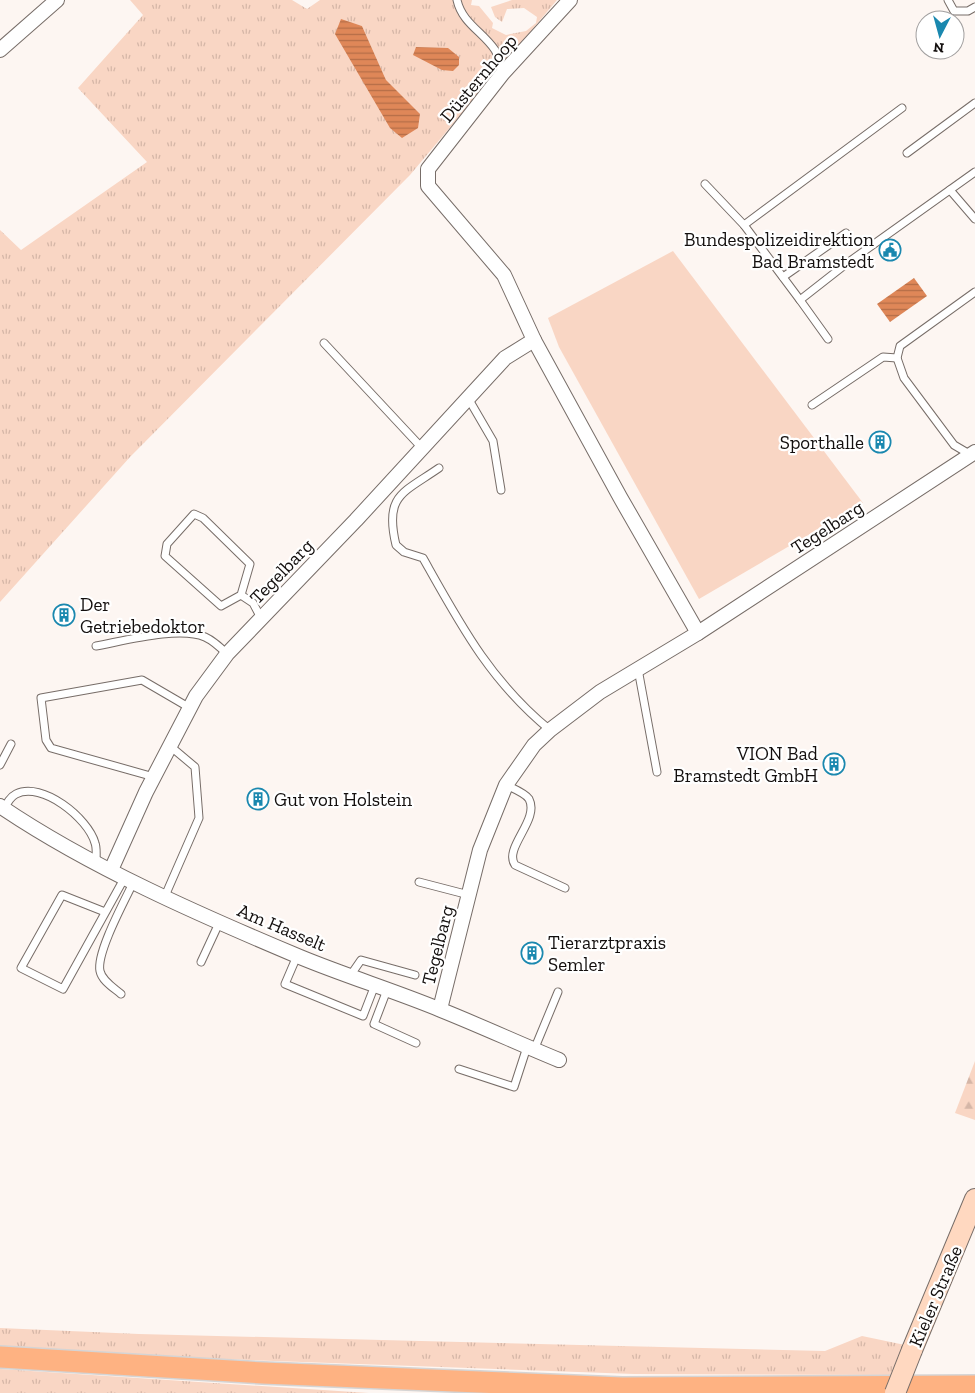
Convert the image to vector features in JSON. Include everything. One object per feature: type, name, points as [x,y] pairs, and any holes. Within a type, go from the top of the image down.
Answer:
[{"type":"main road","points":[[0,1357],[550,1389],[975,1386]]},
{"type":"street","points":[[0,50],[58,0]]},
{"type":"street","name":"Düsternhoop","points":[[534,340],[504,276],[428,186],[428,169],[503,73],[566,2]]},
{"type":"street","points":[[534,340],[620,497],[698,633]]},
{"type":"street","name":"Tegelbarg","points":[[111,870],[154,777],[190,708],[227,654],[505,358],[534,340]]},
{"type":"street","name":"Tegelbarg","points":[[440,1010],[480,850],[506,785],[522,759],[550,730],[600,692],[698,633],[973,454]]},
{"type":"street","name":"Am Hasselt","points":[[2,808],[31,827],[111,870],[297,956],[440,1010],[559,1060]]},
{"type":"street","name":"Kieler Straße","points":[[895,1393],[975,1199]]},
{"type":"lane","points":[[457,0],[459,10],[468,22],[496,51],[503,73]]},
{"type":"lane","points":[[948,0],[954,11],[968,11],[975,7]]},
{"type":"lane","points":[[907,153],[975,103]]},
{"type":"lane","points":[[744,225],[902,108]]},
{"type":"lane","points":[[800,300],[846,264],[975,172]]},
{"type":"lane","points":[[705,184],[744,225],[828,339]]},
{"type":"lane","points":[[950,190],[975,219]]},
{"type":"lane","points":[[783,277],[846,233]]},
{"type":"lane","points":[[973,454],[954,445],[904,378],[896,358],[900,346],[975,292]]},
{"type":"lane","points":[[324,343],[422,448]]},
{"type":"lane","points":[[812,405],[883,357],[896,358]]},
{"type":"lane","points":[[468,398],[493,440],[501,490]]},
{"type":"lane","points":[[439,468],[396,498],[392,512],[396,545],[404,552],[423,558],[491,671],[521,706],[550,730]]},
{"type":"lane","points":[[194,514],[203,518],[250,564],[241,595],[221,606],[164,556],[166,544],[194,514]]},
{"type":"lane","points":[[241,595],[253,604],[261,618]]},
{"type":"lane","points":[[96,646],[159,635],[195,634],[210,639],[227,654]]},
{"type":"lane","points":[[638,669],[657,772]]},
{"type":"lane","points":[[154,777],[51,748],[46,740],[41,698],[142,680],[190,708]]},
{"type":"lane","points":[[0,765],[11,744]]},
{"type":"lane","points":[[165,896],[199,818],[195,767],[170,746]]},
{"type":"lane","points":[[506,785],[526,796],[530,805],[529,818],[513,853],[513,862],[515,865],[565,888]]},
{"type":"lane","points":[[2,808],[17,793],[28,791],[64,804],[81,820],[90,832],[95,844],[96,862]]},
{"type":"lane","points":[[105,912],[62,895],[21,968],[62,989],[105,912],[130,879]]},
{"type":"lane","points":[[120,994],[107,982],[100,972],[100,957],[130,879]]},
{"type":"lane","points":[[419,882],[470,895]]},
{"type":"lane","points":[[201,962],[220,921]]},
{"type":"lane","points":[[297,956],[285,984],[363,1016],[381,988]]},
{"type":"lane","points":[[350,976],[361,960],[415,975]]},
{"type":"lane","points":[[381,988],[374,1024],[416,1043]]},
{"type":"lane","points":[[459,1069],[514,1087],[530,1048],[558,992]]},
{"type":"green space","points":[[130,0],[292,0],[307,9],[320,0],[472,0],[471,5],[479,6],[493,23],[492,28],[506,35],[526,31],[536,23],[537,17],[524,8],[507,9],[502,22],[495,17],[491,7],[512,0],[557,0],[410,175],[130,457],[0,602],[0,230],[21,250],[147,162],[78,88],[143,15]],"holes":[[[341,20],[362,26],[386,80]]]},
{"type":"green space","points":[[673,251],[863,503],[699,599],[559,347],[548,318]]},
{"type":"green space","points":[[975,1061],[975,1120],[955,1113]]},
{"type":"green space","points":[[0,1328],[139,1334],[825,1351],[862,1336],[905,1345],[892,1375],[634,1374],[112,1355],[0,1347]]},
{"type":"green space","points":[[0,1369],[369,1393],[0,1393]]},
{"type":"shaded area","points":[[341,19],[362,26],[386,80],[420,114],[418,128],[402,138],[390,128],[335,34]]},
{"type":"shaded area","points":[[416,47],[448,48],[459,57],[459,65],[453,71],[442,70],[413,55]]},
{"type":"shaded area","points":[[914,278],[927,296],[890,322],[877,304]]},
{"type":"place","name":"Bundespolizeidirektion Bad Bramstedt","points":[[890,250]]},
{"type":"place","name":"Sporthalle","points":[[880,442]]},
{"type":"place","name":"Der Getriebedoktor","points":[[64,615]]},
{"type":"place","name":"VION Bad Bramstedt GmbH","points":[[834,764]]},
{"type":"place","name":"Gut von Holstein","points":[[258,799]]},
{"type":"place","name":"Tierarztpraxis Semler","points":[[532,953]]}]
